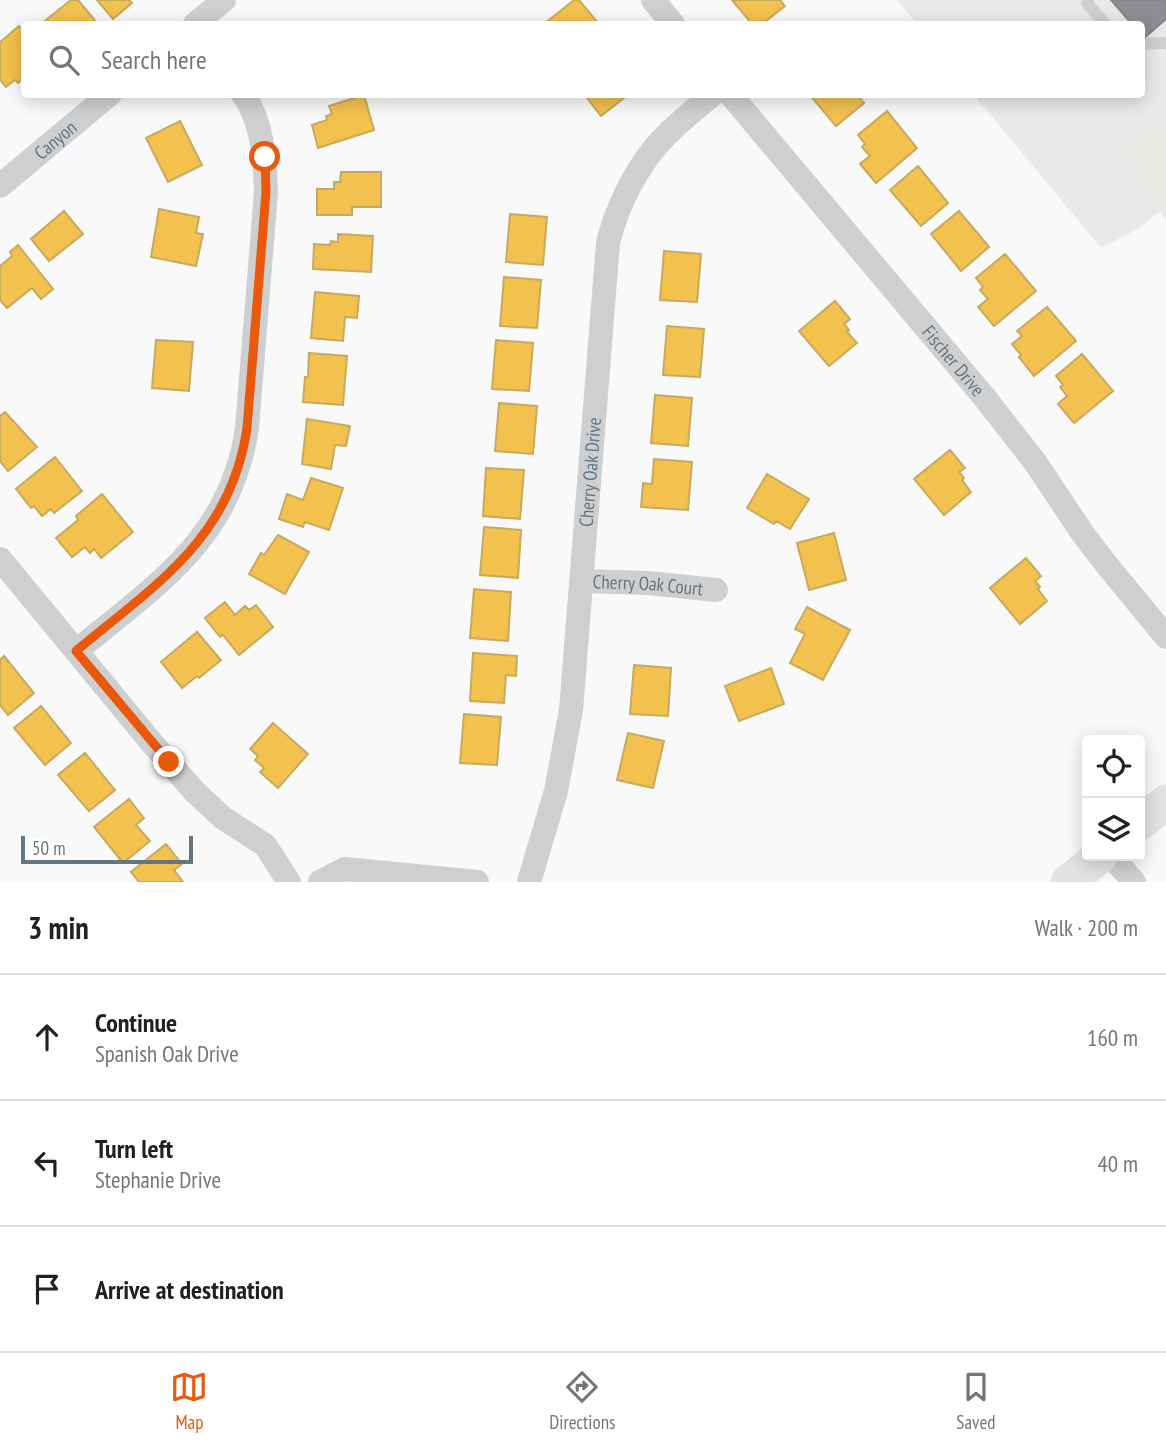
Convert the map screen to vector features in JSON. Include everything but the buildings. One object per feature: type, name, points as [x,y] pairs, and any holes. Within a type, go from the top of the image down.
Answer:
[{"type":"main road","points":[[1145,819],[1166,802]]},
{"type":"street","points":[[199,21],[225,0]]},
{"type":"street","points":[[653,0],[670,21]]},
{"type":"street","name":"Canyon","points":[[0,186],[105,98]]},
{"type":"street","points":[[76,651],[188,556],[218,514],[237,475],[247,428],[266,192],[265,157],[259,129],[246,98]]},
{"type":"street","name":"Cherry Oak Drive","points":[[529,882],[556,791],[567,737],[582,581],[606,263],[613,223],[630,185],[650,154],[709,98]]},
{"type":"street","name":"Fischer Drive","points":[[733,98],[985,398],[1035,462],[1083,534],[1166,637]]},
{"type":"street","points":[[0,559],[195,792],[223,818],[265,845],[289,882]]},
{"type":"street","name":"Cherry Oak Court","points":[[582,581],[648,583],[716,590]]},
{"type":"street","points":[[1115,861],[1134,882]]},
{"type":"street","points":[[320,882],[345,869],[477,882]]},
{"type":"lane","points":[[1088,0],[1087,3],[1102,21]]},
{"type":"lane","points":[[1145,44],[1166,43]]},
{"type":"shaded area","points":[[897,0],[1166,0],[1166,206],[1141,227],[1101,248],[976,98],[1145,98],[1145,21],[914,21]]},
{"type":"shaded area","points":[[1166,115],[1166,220],[1139,187],[1117,147]]},
{"type":"route","points":[[169,762],[76,651],[188,556],[207,532],[237,475],[247,428],[266,192],[265,157]]}]
